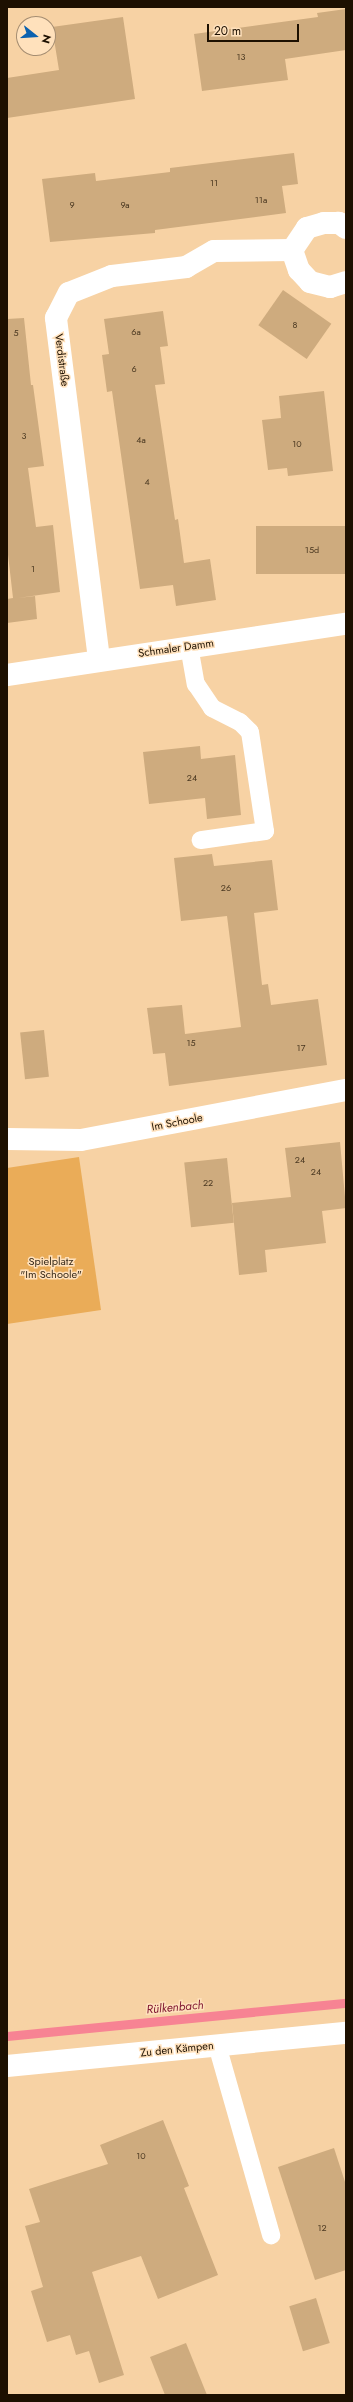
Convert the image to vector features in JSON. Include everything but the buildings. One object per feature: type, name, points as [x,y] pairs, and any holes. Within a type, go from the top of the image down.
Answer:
[{"type":"street","points":[[346,228],[339,224],[324,222],[307,228],[292,250],[300,270],[310,282],[330,287],[346,282]]},
{"type":"street","name":"Verdistraße","points":[[99,659],[56,318],[69,293],[112,276],[186,267],[214,251],[292,250]]},
{"type":"street","name":"Schmaler Damm","points":[[7,675],[99,659],[346,624]]},
{"type":"street","name":"Im Schoole","points":[[7,1139],[81,1140],[346,1090]]},
{"type":"street","name":"Zu den Kämpen","points":[[7,2066],[346,2033]]},
{"type":"lane","points":[[189,646],[196,684],[212,708],[240,722],[250,732],[265,831],[201,840]]},
{"type":"lane","points":[[217,2045],[271,2235]]},
{"type":"green space","name":"Spielplatz \"Im Schoole\"","points":[[79,1157],[101,1310],[7,1324],[7,1168]]},
{"type":"waterway","name":"Rülkenbach","points":[[7,2036],[346,2003]]}]
